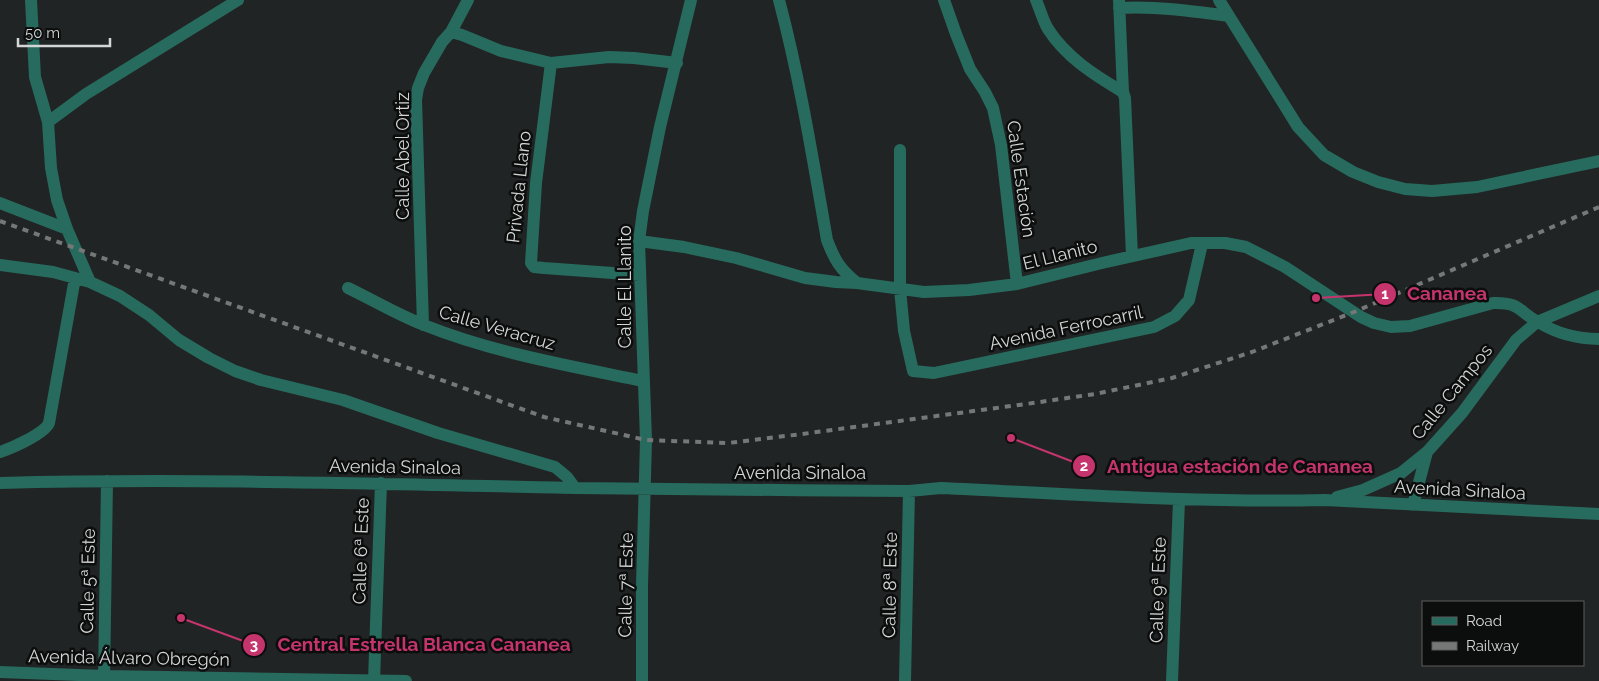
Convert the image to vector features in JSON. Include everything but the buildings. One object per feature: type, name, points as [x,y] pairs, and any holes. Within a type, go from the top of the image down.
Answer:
[{"type":"street","points":[[31,0],[35,77],[48,122],[50,168],[57,200],[67,229],[90,282]]},
{"type":"street","points":[[48,122],[86,94],[238,0]]},
{"type":"street","name":"Calle Abel Ortiz","points":[[423,325],[416,100],[424,73],[442,42],[451,32],[468,0]]},
{"type":"street","name":"Calle El Llanito","points":[[646,489],[639,241],[652,164],[692,0]]},
{"type":"street","points":[[779,0],[800,88],[827,240],[834,258],[845,273],[857,283]]},
{"type":"street","name":"Calle Estación","points":[[944,0],[970,69],[993,108],[1001,145],[1017,284]]},
{"type":"street","points":[[1036,0],[1047,28],[1063,49],[1083,67],[1122,92],[1126,98],[1132,256]]},
{"type":"street","points":[[1219,0],[1298,127],[1324,155],[1353,172],[1378,182],[1405,189],[1432,191],[1477,187],[1599,161]]},
{"type":"street","points":[[1122,92],[1119,4],[1229,16]]},
{"type":"street","points":[[451,32],[501,51],[551,63],[609,57],[677,63]]},
{"type":"street","name":"Privada Llano","points":[[551,63],[536,183],[530,263],[534,267],[640,275]]},
{"type":"street","points":[[900,150],[900,289]]},
{"type":"street","points":[[0,203],[67,229]]},
{"type":"street","name":"El Llanito","points":[[639,241],[684,247],[736,258],[805,278],[924,292],[969,290],[1017,284],[1192,243],[1225,244],[1246,247],[1285,267],[1374,323],[1391,327],[1410,326],[1493,303],[1506,302],[1516,306],[1537,322],[1567,335],[1599,339]]},
{"type":"street","name":"Avenida Ferrocarril","points":[[900,289],[904,331],[913,371],[934,373],[1154,327],[1175,316],[1189,300],[1202,244]]},
{"type":"street","points":[[0,264],[53,272],[90,282],[120,296],[149,315],[179,340],[234,371],[261,380],[343,400],[438,433],[546,464],[567,477],[575,488]]},
{"type":"street","points":[[0,452],[47,428],[75,278]]},
{"type":"street","name":"Calle Veracruz","points":[[348,288],[423,325],[482,345],[544,361],[643,381]]},
{"type":"street","name":"Calle Campos","points":[[1325,500],[1364,490],[1401,473],[1427,452],[1462,413],[1516,340],[1537,322],[1599,296]]},
{"type":"street","points":[[1413,506],[1427,452]]},
{"type":"street","name":"Avenida Sinaloa","points":[[0,483],[107,480],[381,483],[646,489],[909,491],[942,488],[1179,500],[1325,500],[1413,506],[1599,514]]},
{"type":"street","name":"Calle 5ª Este","points":[[104,678],[107,480]]},
{"type":"street","name":"Calle 6ª Este","points":[[374,681],[381,483]]},
{"type":"street","name":"Calle 7ª Este","points":[[642,681],[642,586],[646,489]]},
{"type":"street","name":"Calle 8ª Este","points":[[905,681],[909,491]]},
{"type":"street","name":"Calle 9ª Este","points":[[1172,681],[1179,500]]},
{"type":"street","name":"Avenida Álvaro Obregón","points":[[5,675],[104,678],[406,681]]},
{"type":"railway","points":[[0,221],[544,417],[646,440],[728,443],[1095,394],[1172,378],[1252,352],[1354,312],[1599,207]]},
{"type":"place","name":"Cananea","points":[[1316,298]]},
{"type":"place","name":"Antigua estación de Cananea","points":[[1011,438]]},
{"type":"place","name":"Central Estrella Blanca Cananea","points":[[181,618]]}]
